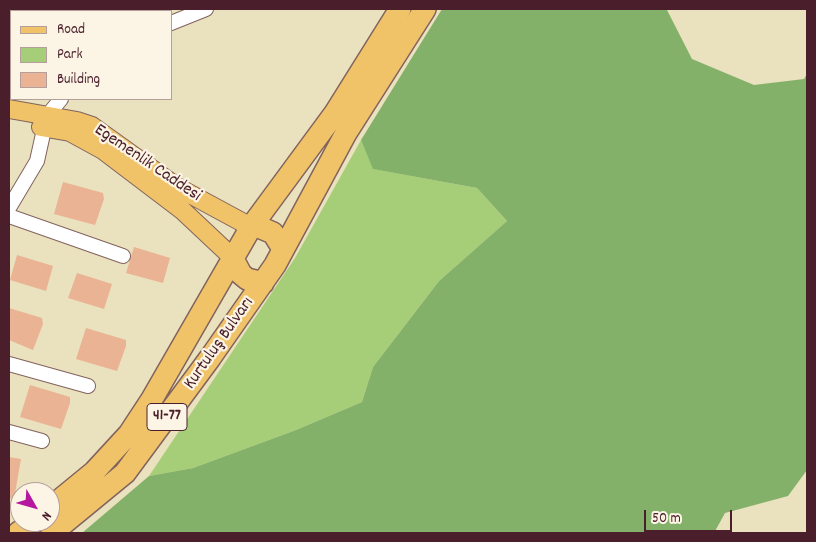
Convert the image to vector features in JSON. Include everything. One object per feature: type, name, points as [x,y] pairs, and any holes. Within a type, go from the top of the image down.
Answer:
[{"type":"highway","points":[[400,9],[335,114],[251,227],[232,257],[241,274],[247,280],[263,283],[346,133],[425,9]]},
{"type":"highway","points":[[251,227],[259,227],[273,233],[283,249]]},
{"type":"highway","name":"Kurtuluş Bulvarı","points":[[60,500],[94,472],[129,434],[152,399],[232,257]]},
{"type":"highway","name":"Kurtuluş Bulvarı","points":[[52,533],[125,473],[263,283]]},
{"type":"main road","name":"Egemenlik Caddesi","points":[[9,109],[45,121],[103,150],[182,210],[232,257]]},
{"type":"main road","name":"Egemenlik Caddesi","points":[[9,121],[45,121],[92,126],[177,187],[251,227]]},
{"type":"street","points":[[172,23],[206,9]]},
{"type":"street","points":[[9,208],[37,161],[45,121],[61,100]]},
{"type":"street","points":[[9,216],[123,256]]},
{"type":"street","points":[[9,364],[88,386]]},
{"type":"street","points":[[9,432],[42,441]]},
{"type":"green space","points":[[442,9],[662,9],[667,10],[692,59],[754,85],[804,79],[807,74],[807,470],[788,496],[725,513],[714,533],[82,533],[149,476],[193,468],[296,430],[362,402],[373,367],[439,281],[507,221],[477,188],[373,169],[361,140]]},
{"type":"green space","points":[[361,140],[374,169],[477,188],[507,221],[439,281],[373,367],[362,402],[296,430],[193,468],[149,476],[295,258]]},
{"type":"building","points":[[63,182],[103,193],[104,199],[95,225],[54,214]]},
{"type":"building","points":[[134,247],[170,258],[163,283],[126,273]]},
{"type":"building","points":[[17,255],[53,266],[46,291],[10,280]]},
{"type":"building","points":[[77,273],[112,284],[104,309],[68,298]]},
{"type":"building","points":[[9,308],[42,318],[43,324],[33,350],[9,340]]},
{"type":"building","points":[[86,328],[126,340],[126,346],[117,371],[76,359]]},
{"type":"building","points":[[30,385],[70,397],[70,403],[61,429],[20,417]]},
{"type":"building","points":[[9,457],[21,459],[17,482],[10,482],[9,498]]}]
